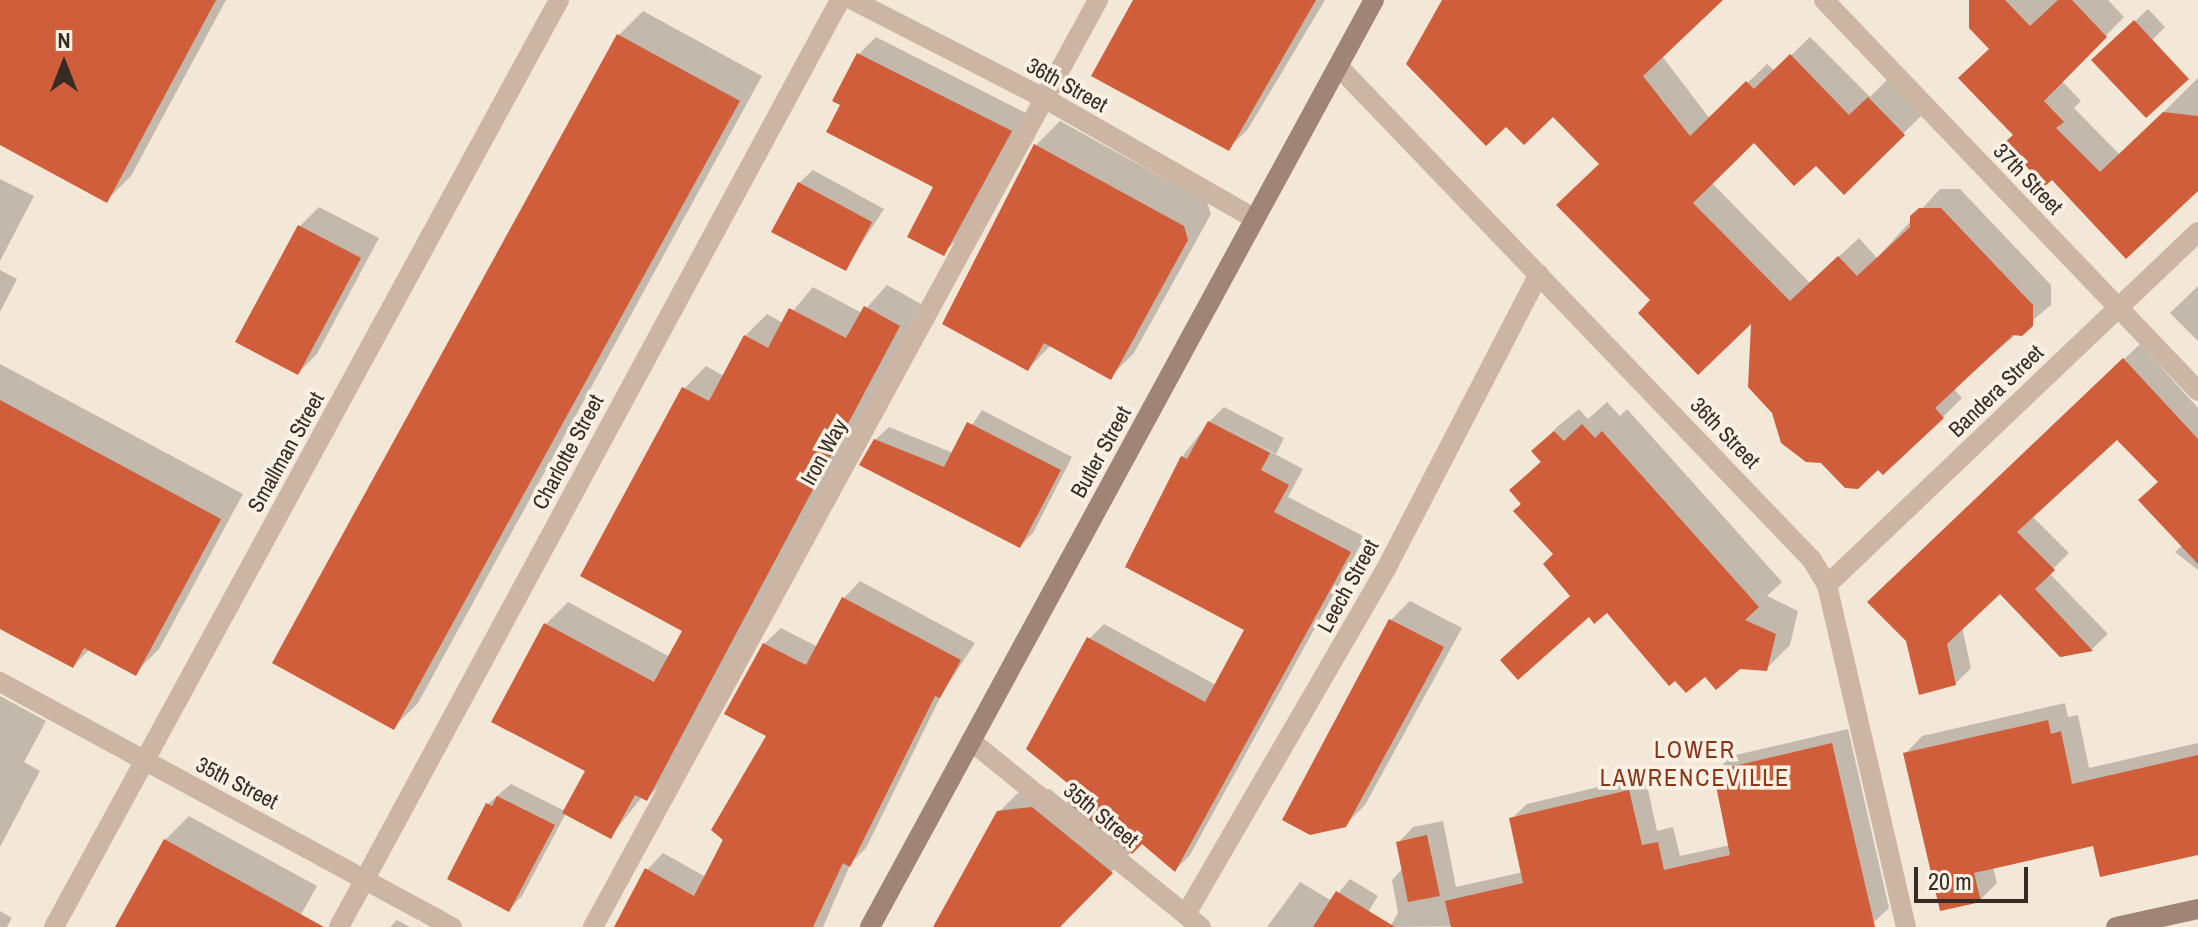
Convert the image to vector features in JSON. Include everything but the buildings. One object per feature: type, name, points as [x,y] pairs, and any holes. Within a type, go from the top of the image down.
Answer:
[{"type":"main road","name":"Butler Street","points":[[870,927],[1374,0]]},
{"type":"main road","points":[[2116,927],[2198,909]]},
{"type":"street","name":"Smallman Street","points":[[54,927],[559,0]]},
{"type":"street","name":"Charlotte Street","points":[[339,927],[840,0]]},
{"type":"street","name":"36th Street","points":[[853,0],[1044,98],[1255,219]]},
{"type":"street","name":"Iron Way","points":[[593,927],[1098,0]]},
{"type":"street","name":"37th Street","points":[[1824,0],[2198,391]]},
{"type":"street","name":"36th Street","points":[[1338,66],[1812,560],[1827,585],[1906,927]]},
{"type":"street","name":"Bandera Street","points":[[1827,585],[2198,232]]},
{"type":"street","name":"Leech Street","points":[[1194,921],[1386,569],[1539,274]]},
{"type":"street","name":"35th Street","points":[[0,682],[452,927]]},
{"type":"street","name":"35th Street","points":[[971,741],[1194,921]]},
{"type":"district","name":"LOWER LAWRENCEVILLE","points":[[1695,764]]}]
